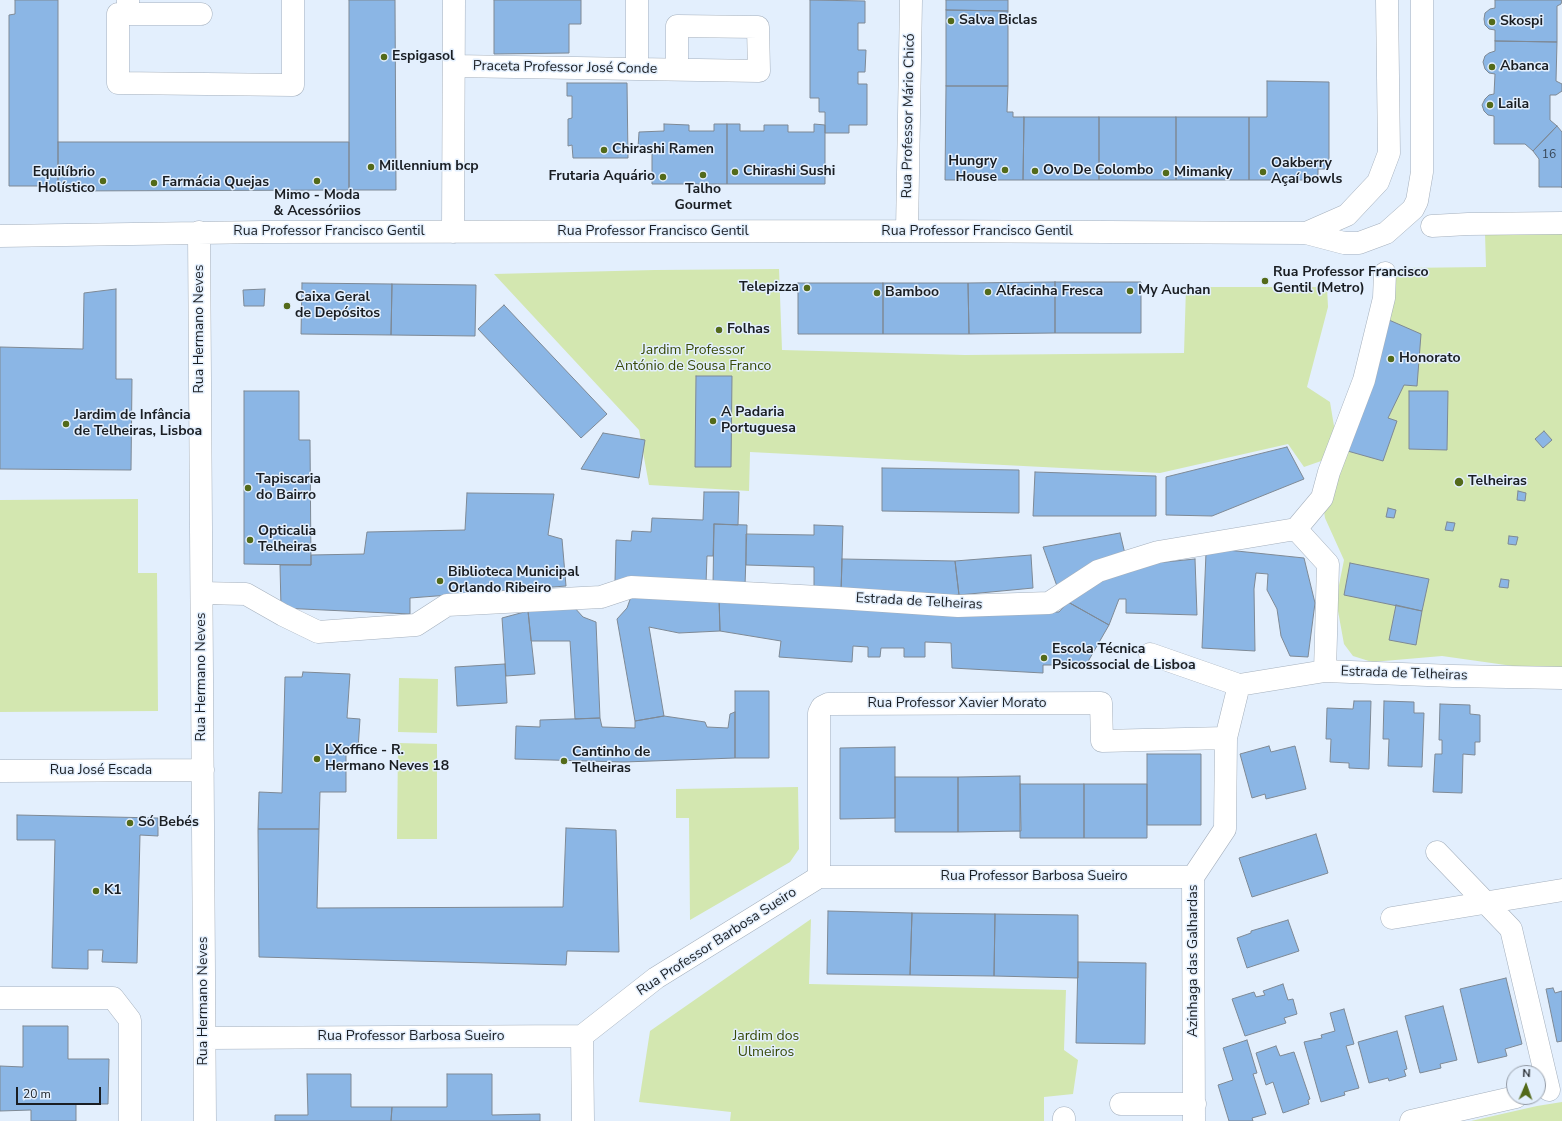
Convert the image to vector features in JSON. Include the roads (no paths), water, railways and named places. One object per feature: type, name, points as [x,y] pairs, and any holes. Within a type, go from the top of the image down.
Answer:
[{"type":"street","points":[[201,14],[128,7],[118,14],[118,82],[293,85],[293,0]]},
{"type":"street","points":[[453,232],[454,0]]},
{"type":"street","points":[[637,0],[638,69]]},
{"type":"street","name":"Rua Professor Mário Chicó","points":[[908,231],[910,0]]},
{"type":"street","name":"Rua Professor Francisco Gentil","points":[[1306,233],[1347,215],[1378,182],[1389,153],[1387,0]]},
{"type":"street","name":"Rua Professor Francisco Gentil","points":[[0,236],[199,232],[908,231],[1306,233],[1344,244],[1359,243],[1386,233],[1413,209],[1419,194],[1422,172],[1422,0]]},
{"type":"street","name":"Praceta Professor José Conde","points":[[454,66],[677,69]]},
{"type":"street","points":[[1432,226],[1562,223]]},
{"type":"street","name":"Rua Hermano Neves","points":[[199,232],[205,1121]]},
{"type":"street","points":[[1296,529],[1322,498],[1329,472],[1364,380],[1384,298],[1385,273]]},
{"type":"street","name":"Estrada de Telheiras","points":[[202,593],[246,594],[283,615],[318,632],[416,625],[447,606],[601,597],[630,587],[958,606],[1049,603],[1098,571],[1158,552],[1296,529],[1328,564],[1325,671],[1453,676],[1562,678]]},
{"type":"street","points":[[1150,654],[1239,685],[1325,671]]},
{"type":"street","name":"Azinhaga das Galhardas","points":[[1194,1112],[1193,877],[1225,829],[1226,738],[1239,685]]},
{"type":"street","name":"Rua Professor Xavier Morato","points":[[819,877],[819,713],[822,707],[828,704],[1101,703],[1102,741],[1226,738]]},
{"type":"street","name":"Rua José Escada","points":[[0,771],[203,770]]},
{"type":"street","points":[[1437,852],[1511,929],[1550,1090]]},
{"type":"street","name":"Rua Professor Barbosa Sueiro","points":[[205,1038],[582,1036],[656,978],[819,877],[1193,877]]},
{"type":"street","points":[[1392,918],[1562,890]]},
{"type":"street","points":[[0,998],[113,998],[130,1020],[130,1121]]},
{"type":"street","points":[[582,1036],[583,1121]]},
{"type":"street","points":[[1411,1121],[1506,1099]]},
{"type":"street","points":[[1121,1104],[1194,1112]]},
{"type":"place","name":"Salva Biclas","points":[[951,21]]},
{"type":"place","name":"Skospi","points":[[1492,22]]},
{"type":"place","name":"Espigasol","points":[[384,57]]},
{"type":"place","name":"Abanca","points":[[1492,67]]},
{"type":"place","name":"Laila","points":[[1490,105]]},
{"type":"place","name":"Chirashi Ramen","points":[[604,150]]},
{"type":"place","name":"Millennium bcp","points":[[371,167]]},
{"type":"place","name":"Hungry House","points":[[1005,170]]},
{"type":"place","name":"Ovo De Colombo","points":[[1035,171]]},
{"type":"place","name":"Chirashi Sushi","points":[[735,172]]},
{"type":"place","name":"Oakberry Açaí bowls","points":[[1263,172]]},
{"type":"place","name":"Mimanky","points":[[1166,173]]},
{"type":"place","name":"Talho Gourmet","points":[[703,175]]},
{"type":"place","name":"Frutaria Aquário","points":[[663,177]]},
{"type":"place","name":"Equilíbrio Holístico","points":[[103,181]]},
{"type":"place","name":"Mimo - Moda & Acessóriios","points":[[317,181]]},
{"type":"place","name":"Farmácia Quejas","points":[[154,183]]},
{"type":"place","name":"Rua Professor Francisco Gentil (Metro)","points":[[1265,281]]},
{"type":"place","name":"Telepizza","points":[[807,288]]},
{"type":"place","name":"My Auchan","points":[[1130,291]]},
{"type":"place","name":"Alfacinha Fresca","points":[[988,292]]},
{"type":"place","name":"Bamboo","points":[[877,293]]},
{"type":"place","name":"Caixa Geral de Depósitos","points":[[287,306]]},
{"type":"place","name":"Folhas","points":[[719,330]]},
{"type":"place","name":"Honorato","points":[[1391,359]]},
{"type":"place","name":"A Padaria Portuguesa","points":[[713,421]]},
{"type":"place","name":"Jardim de Infância de Telheiras, Lisboa","points":[[66,424]]},
{"type":"place","name":"Telheiras","points":[[1459,482]]},
{"type":"place","name":"Tapiscaria do Bairro","points":[[248,488]]},
{"type":"place","name":"Opticalia Telheiras","points":[[250,540]]},
{"type":"place","name":"Biblioteca Municipal Orlando Ribeiro","points":[[440,581]]},
{"type":"place","name":"Escola Técnica Psicossocial de Lisboa","points":[[1044,658]]},
{"type":"place","name":"LXoffice - R. Hermano Neves 18","points":[[317,759]]},
{"type":"place","name":"Cantinho de Telheiras","points":[[564,761]]},
{"type":"place","name":"Só Bebés","points":[[130,823]]},
{"type":"place","name":"K1","points":[[96,891]]},
{"type":"park label","name":"Jardim Professor António de Sousa Franco","points":[[693,360]]},
{"type":"park label","name":"Jardim dos Ulmeiros","points":[[766,1046]]}]
